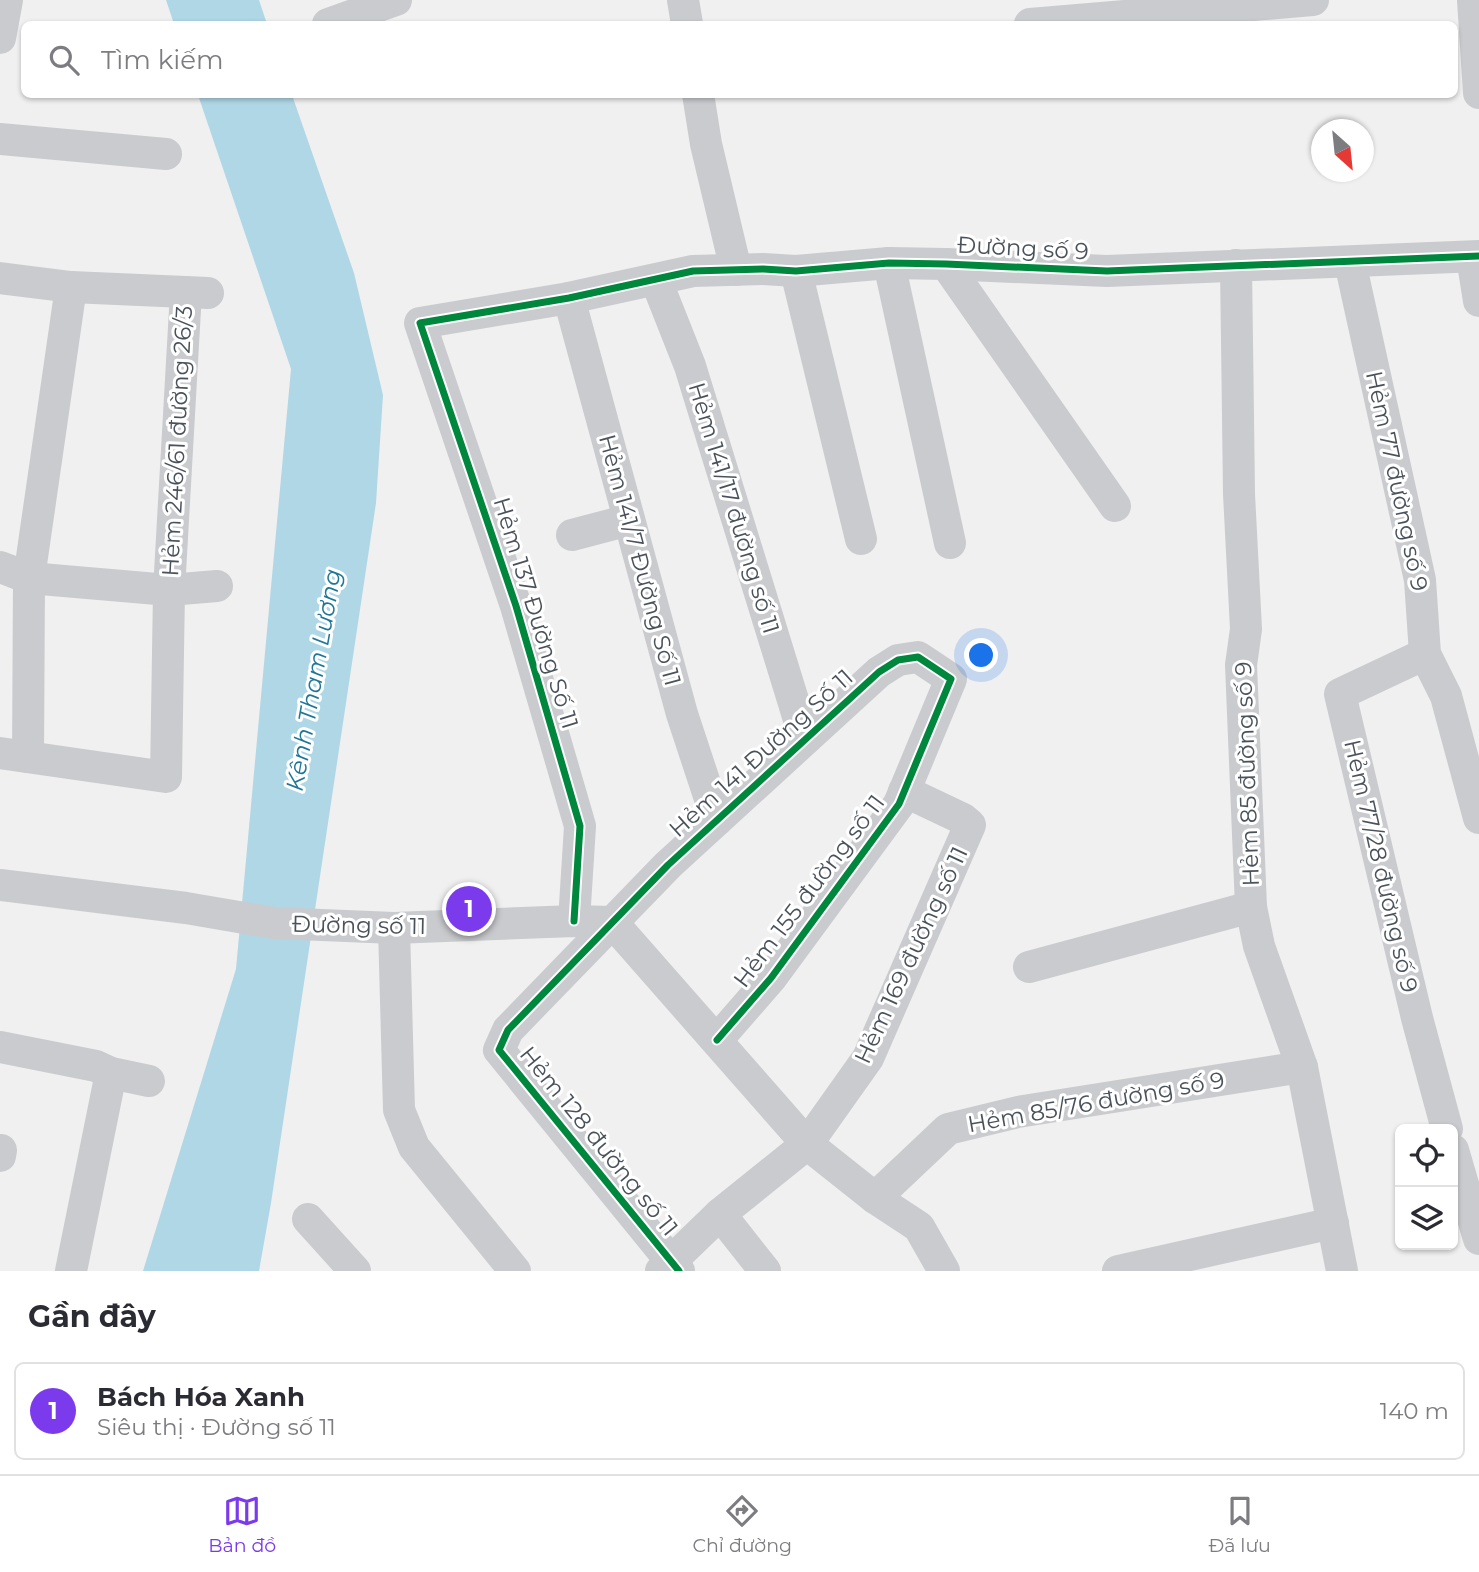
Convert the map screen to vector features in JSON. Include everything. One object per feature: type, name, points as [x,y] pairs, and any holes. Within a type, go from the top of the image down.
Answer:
[{"type":"street","points":[[0,38],[7,0]]},
{"type":"street","points":[[336,21],[396,0]]},
{"type":"street","points":[[683,0],[686,21]]},
{"type":"street","points":[[1065,21],[1313,0]]},
{"type":"street","points":[[1473,0],[1479,93]]},
{"type":"street","points":[[699,98],[706,144],[736,270]]},
{"type":"street","points":[[0,139],[166,154]]},
{"type":"street","points":[[1475,257],[1479,301]]},
{"type":"street","name":"Đường số 9","points":[[420,323],[569,298],[693,271],[796,271],[889,263],[1107,271],[1475,257]]},
{"type":"street","name":"Hẻm 77 đường số 9","points":[[1350,262],[1420,580],[1425,654],[1446,696],[1479,818]]},
{"type":"street","points":[[889,263],[950,542]]},
{"type":"street","points":[[946,264],[1115,506]]},
{"type":"street","name":"Hẻm 85 đường số 9","points":[[1236,265],[1239,494],[1246,629],[1241,665],[1251,907],[1259,946],[1302,1067],[1342,1271]]},
{"type":"street","points":[[796,271],[861,539]]},
{"type":"street","points":[[0,278],[71,287],[14,573],[14,755]]},
{"type":"street","name":"Hẻm 141/17 đường số 11","points":[[656,280],[690,366],[805,739]]},
{"type":"street","name":"Hẻm 246/61 đường 26/3","points":[[14,755],[166,778],[169,590],[197,292],[71,287]]},
{"type":"street","name":"Hẻm 141/7 Đường Số 11","points":[[569,298],[682,714],[717,820]]},
{"type":"street","name":"Hẻm 137 Đường Số 11","points":[[420,323],[516,606],[580,826],[574,921]]},
{"type":"street","points":[[572,535],[629,520]]},
{"type":"street","points":[[14,573],[169,590],[217,586]]},
{"type":"street","name":"Hẻm 77/28 đường số 9","points":[[1425,654],[1340,694],[1420,1030],[1446,1124]]},
{"type":"street","name":"Hẻm 141 Đường Số 11","points":[[612,922],[668,865],[879,672],[898,660],[918,657],[951,679]]},
{"type":"street","name":"Hẻm 155 đường số 11","points":[[717,1040],[771,978],[899,804],[951,679]]},
{"type":"street","name":"Hẻm 169 đường số 11","points":[[807,1144],[868,1059],[970,825],[963,819],[904,791]]},
{"type":"street","name":"Đường số 11","points":[[0,885],[187,908],[274,922],[352,927],[612,922]]},
{"type":"street","points":[[1029,967],[1251,907]]},
{"type":"street","points":[[612,922],[807,1144],[875,1198],[919,1227],[944,1271]]},
{"type":"street","name":"Hẻm 128 đường số 11","points":[[612,922],[508,1030],[499,1050],[670,1267]]},
{"type":"street","points":[[394,928],[399,1111],[414,1147],[515,1271]]},
{"type":"street","points":[[0,1048],[96,1066],[111,1073],[149,1081]]},
{"type":"street","name":"Hẻm 85/76 đường số 9","points":[[875,1198],[948,1129],[1018,1112],[1302,1067]]},
{"type":"street","points":[[71,1271],[111,1073]]},
{"type":"street","points":[[670,1267],[720,1214],[807,1144]]},
{"type":"street","points":[[1458,1167],[1479,1239]]},
{"type":"street","points":[[720,1214],[765,1271]]},
{"type":"street","points":[[308,1219],[355,1271]]},
{"type":"street","points":[[1118,1271],[1333,1223]]},
{"type":"water","points":[[166,0],[259,0],[266,21],[173,21]]},
{"type":"water","name":"Kênh Tham Lương","points":[[199,98],[293,98],[354,273],[383,395],[376,503],[259,1271],[143,1271],[236,969],[291,369]]},
{"type":"cycle path","points":[[574,921],[580,826],[516,606],[420,323],[569,298],[693,271],[796,271],[889,263],[1107,271],[1479,256]]},
{"type":"cycle path","points":[[679,1271],[499,1050],[508,1030],[668,865],[879,672],[898,660],[918,657],[951,679],[899,804],[771,978],[717,1040]]},
{"type":"place","name":"Bách Hóa Xanh","points":[[469,909]]}]
